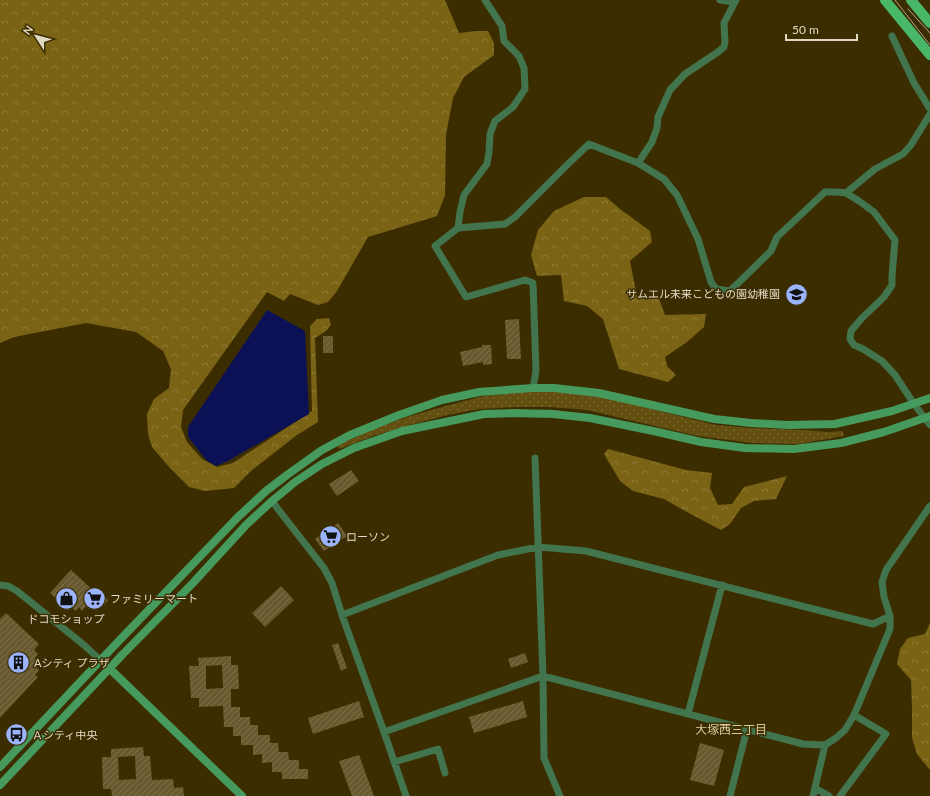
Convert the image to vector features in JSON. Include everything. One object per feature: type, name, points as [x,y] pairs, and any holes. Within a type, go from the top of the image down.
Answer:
[{"type":"main road","points":[[885,0],[930,54]]},
{"type":"main road","points":[[911,0],[930,23]]},
{"type":"street","points":[[458,228],[464,195],[487,164],[490,134],[495,121],[513,107],[525,89],[524,68],[519,56],[504,41],[502,26],[485,0]]},
{"type":"street","points":[[638,163],[652,142],[657,128],[658,116],[670,90],[684,74],[724,47],[724,23],[735,1],[720,0]]},
{"type":"street","points":[[892,36],[914,83],[930,110]]},
{"type":"street","points":[[846,193],[875,169],[903,154],[911,145],[930,114]]},
{"type":"street","points":[[533,388],[536,371],[533,283],[525,280],[466,297],[435,246],[458,228],[505,224],[515,217],[590,144],[638,163],[664,179],[677,195],[698,239],[711,282],[716,289],[730,291],[771,251],[777,237],[825,192],[846,193],[874,212],[896,240],[892,285],[884,297],[852,330],[850,339],[854,345],[882,361],[895,374],[914,404],[928,417],[930,425]]},
{"type":"street","points":[[0,767],[100,660],[266,491],[322,450],[350,435],[399,415],[442,400],[479,392],[554,388],[599,393],[714,419],[750,423],[835,424],[892,411],[930,398]]},
{"type":"street","points":[[0,785],[192,584],[247,524],[295,482],[322,464],[354,448],[402,431],[484,414],[514,412],[590,418],[701,442],[745,448],[794,449],[841,443],[884,432],[928,417]]},
{"type":"street","points":[[535,458],[543,676],[544,758],[560,796]]},
{"type":"street","points":[[272,501],[324,568],[332,583],[406,796]]},
{"type":"street","points":[[384,732],[543,676],[803,744],[825,745],[845,730],[854,715],[890,629],[890,616],[884,597],[882,582],[886,570],[930,506]]},
{"type":"street","points":[[342,615],[498,555],[538,547],[586,550],[873,624],[890,616]]},
{"type":"street","points":[[688,714],[722,584]]},
{"type":"street","points":[[0,585],[8,586],[17,591],[84,645],[242,796]]},
{"type":"street","points":[[840,796],[886,734],[854,715]]},
{"type":"street","points":[[730,796],[747,729]]},
{"type":"street","points":[[813,796],[825,745]]},
{"type":"street","points":[[394,762],[438,749],[445,773]]},
{"type":"street","points":[[815,788],[829,796]]},
{"type":"shaded area","points":[[267,310],[305,331],[309,414],[228,461],[216,466],[206,460],[188,437],[188,427]]},
{"type":"shaded area","points":[[521,392],[565,392],[602,397],[716,425],[828,432],[843,431],[844,436],[798,444],[752,443],[698,436],[587,410],[549,407],[516,407],[479,409],[448,415],[373,436],[339,449],[337,446],[368,431],[410,416],[484,396]]},
{"type":"green space","points":[[0,0],[445,0],[459,33],[488,31],[494,43],[494,55],[464,77],[453,98],[446,135],[445,195],[437,216],[368,237],[337,291],[328,302],[318,305],[290,294],[284,301],[267,292],[183,410],[181,427],[187,442],[202,459],[217,467],[233,463],[312,411],[310,326],[317,319],[329,318],[331,325],[326,331],[315,338],[318,422],[297,435],[252,470],[234,488],[205,491],[189,487],[152,447],[148,434],[147,414],[154,399],[169,388],[171,369],[163,351],[136,332],[86,323],[14,337],[0,343]]},
{"type":"green space","points":[[584,197],[606,197],[650,231],[652,242],[630,261],[637,297],[658,296],[665,315],[706,314],[704,327],[687,342],[665,357],[667,366],[676,375],[668,382],[619,369],[603,319],[587,306],[564,301],[561,275],[537,276],[531,255],[538,230],[554,211]]},
{"type":"green space","points":[[608,449],[686,470],[712,473],[710,488],[718,505],[732,504],[744,487],[787,476],[776,499],[754,501],[741,508],[730,524],[721,530],[664,499],[633,491],[620,481],[604,454]]},
{"type":"green space","points":[[930,623],[930,770],[917,754],[912,738],[911,680],[897,664],[900,649],[908,638],[925,634]]},
{"type":"building","points":[[519,319],[521,359],[507,359],[505,320]]},
{"type":"building","points":[[323,336],[333,336],[333,353],[323,353]]},
{"type":"building","points":[[482,345],[491,345],[492,364],[483,365],[483,362],[463,366],[460,352],[482,347]]},
{"type":"building","points":[[351,470],[359,481],[337,496],[329,484]]},
{"type":"building","name":"ローソン","points":[[338,523],[347,536],[324,551],[315,539]]},
{"type":"building","points":[[71,570],[95,592],[97,589],[108,600],[103,606],[100,604],[96,608],[93,605],[89,609],[86,606],[82,611],[79,607],[76,611],[71,607],[69,610],[50,593]]},
{"type":"building","points":[[281,586],[294,600],[265,627],[252,613]]},
{"type":"building","name":"Aシティ プラザ","points":[[6,613],[39,644],[34,650],[38,654],[35,658],[38,661],[34,665],[39,670],[35,675],[38,677],[0,718],[0,619]]},
{"type":"building","points":[[338,643],[347,668],[341,671],[332,645]]},
{"type":"building","points":[[525,653],[528,662],[511,668],[508,659]]},
{"type":"building","points":[[231,656],[231,665],[238,665],[239,689],[231,689],[231,707],[240,707],[240,717],[250,717],[250,725],[258,725],[258,735],[270,735],[270,743],[278,743],[279,752],[288,752],[289,760],[299,760],[299,769],[308,769],[308,779],[282,779],[282,772],[272,772],[272,762],[262,763],[262,754],[253,755],[253,745],[241,745],[241,736],[233,736],[233,727],[224,727],[223,706],[199,707],[199,698],[191,698],[189,666],[199,666],[198,658]],"holes":[[[222,665],[223,688],[206,689],[206,666]]]},
{"type":"building","points":[[359,701],[364,717],[313,734],[308,718]]},
{"type":"building","points":[[523,701],[527,717],[474,733],[469,717]]},
{"type":"building","points":[[700,743],[724,750],[714,786],[690,780]]},
{"type":"building","points":[[143,747],[144,756],[150,756],[152,780],[173,779],[174,788],[183,787],[184,796],[112,796],[111,789],[103,789],[102,757],[111,757],[111,749]],"holes":[[[135,756],[136,779],[119,780],[118,757]]]},
{"type":"building","points":[[359,755],[374,796],[352,796],[339,761]]},
{"type":"tram line","points":[[895,0],[930,45]]},
{"type":"tram line","points":[[908,9],[930,33]]},
{"type":"place","name":"サムエル未来こどもの園幼稚園","points":[[796,294]]},
{"type":"place","name":"ローソン","points":[[331,537]]},
{"type":"place","name":"ドコモショップ","points":[[66,599]]},
{"type":"place","name":"ファミリーマート","points":[[95,599]]},
{"type":"place","name":"Aシティ プラザ","points":[[18,663]]},
{"type":"place","name":"Ａシティ中央","points":[[16,735]]},
{"type":"district","name":"大塚西三丁目","points":[[731,730]]}]
